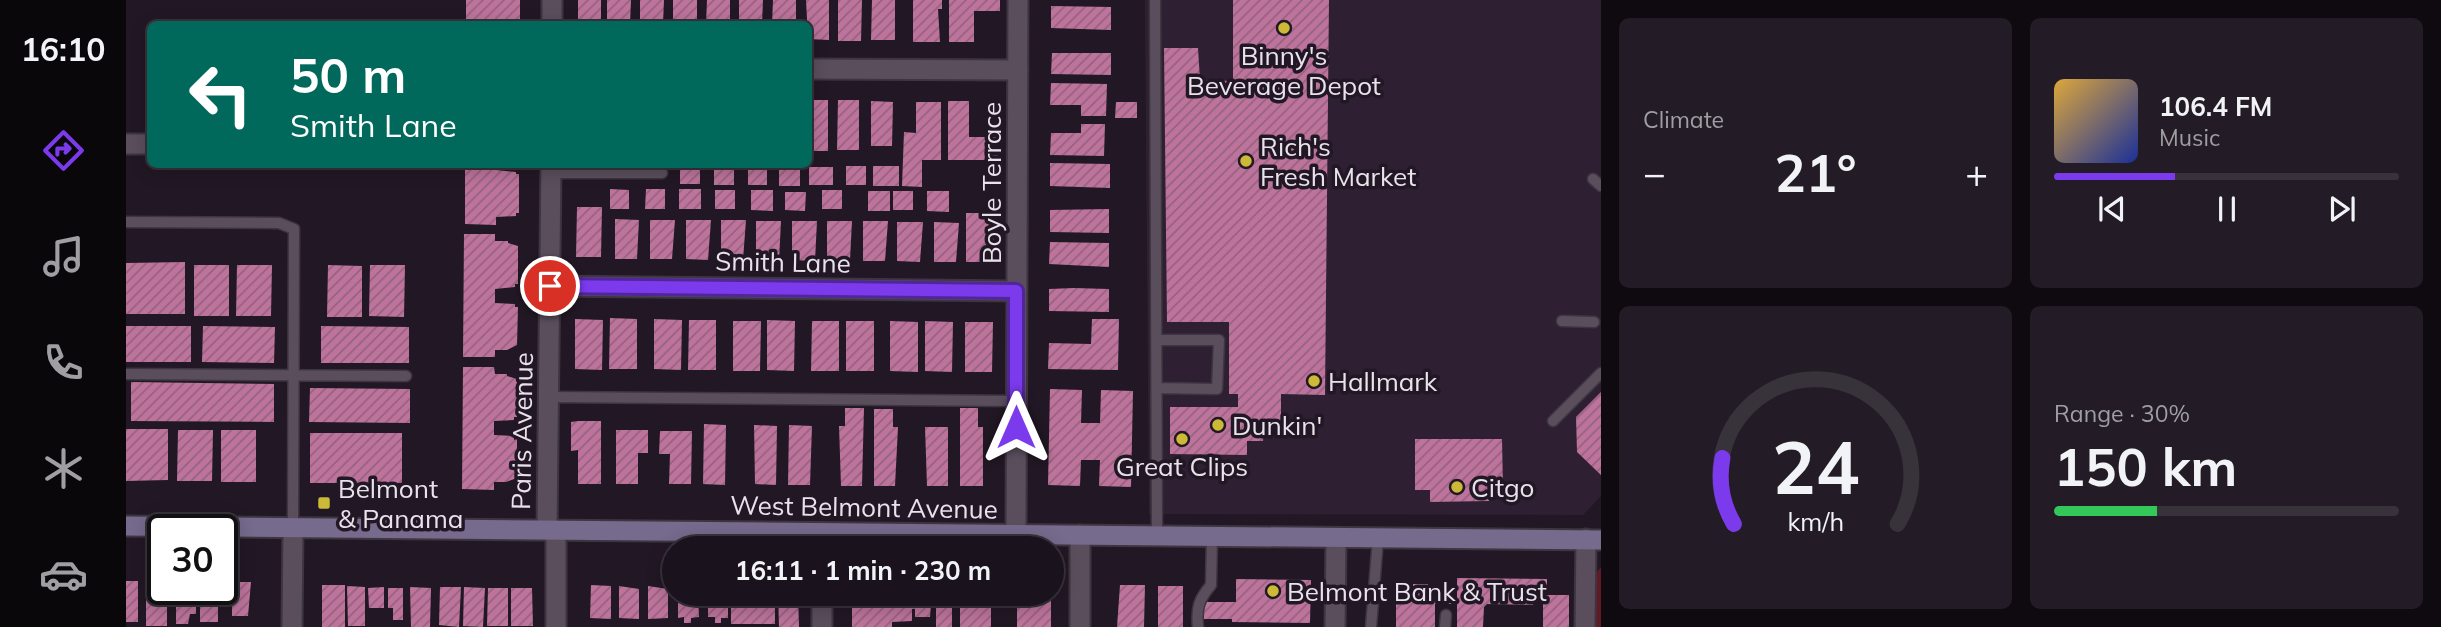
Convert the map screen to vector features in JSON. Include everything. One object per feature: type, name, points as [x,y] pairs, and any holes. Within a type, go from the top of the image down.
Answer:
[{"type":"main road","name":"West Belmont Avenue","points":[[126,526],[552,530],[714,536]]},
{"type":"main road","name":"West Belmont Avenue","points":[[977,536],[1594,540]]},
{"type":"street","points":[[552,0],[552,21]]},
{"type":"street","name":"Boyle Terrace","points":[[1016,535],[1018,0]]},
{"type":"street","points":[[812,69],[1018,70]]},
{"type":"street","points":[[126,144],[147,144]]},
{"type":"street","name":"Paris Avenue","points":[[551,169],[548,397],[556,627]]},
{"type":"street","name":"Smith Lane","points":[[550,286],[1016,291]]},
{"type":"street","points":[[292,627],[293,528]]},
{"type":"street","points":[[1080,535],[1080,627]]},
{"type":"street","points":[[1335,627],[1336,538]]},
{"type":"street","points":[[1585,627],[1594,540]]},
{"type":"street","points":[[822,606],[822,627]]},
{"type":"lane","points":[[1156,0],[1157,536]]},
{"type":"lane","points":[[551,169],[662,173]]},
{"type":"lane","points":[[126,222],[279,223],[294,229],[293,528]]},
{"type":"lane","points":[[1562,321],[1594,322]]},
{"type":"lane","points":[[1157,340],[1219,340],[1217,389],[1157,388]]},
{"type":"lane","points":[[1553,421],[1601,373]]},
{"type":"lane","points":[[126,374],[406,376]]},
{"type":"lane","points":[[548,397],[1016,401]]},
{"type":"lane","points":[[1198,627],[1200,598],[1211,585],[1212,537]]},
{"type":"lane","points":[[1371,627],[1378,538]]},
{"type":"lane","points":[[1445,627],[1446,615]]},
{"type":"shaded area","points":[[1145,0],[1601,0],[1601,496],[1583,515],[1149,514]]},
{"type":"shaded area","points":[[1601,567],[1601,627],[1593,627],[1594,579]]},
{"type":"building","points":[[466,0],[520,0],[520,20],[518,21],[466,21]]},
{"type":"building","points":[[578,0],[601,0],[601,21],[578,21]]},
{"type":"building","points":[[607,0],[631,0],[630,21],[607,21]]},
{"type":"building","points":[[640,0],[664,0],[663,21],[640,21]]},
{"type":"building","points":[[673,0],[697,0],[697,21],[673,21]]},
{"type":"building","points":[[707,0],[730,0],[730,21],[706,21]]},
{"type":"building","points":[[739,0],[763,0],[762,21],[739,21]]},
{"type":"building","points":[[773,0],[796,0],[796,21],[772,21]]},
{"type":"building","points":[[806,0],[829,0],[829,40],[812,39],[812,21],[807,21]]},
{"type":"building","points":[[838,0],[862,0],[861,41],[838,41]]},
{"type":"building","points":[[872,0],[895,0],[895,40],[871,40]]},
{"type":"building","points":[[913,0],[942,0],[942,9],[938,9],[940,42],[913,42]]},
{"type":"building","points":[[949,0],[1000,0],[1000,11],[974,11],[974,42],[949,42]]},
{"type":"building","name":"Rich's Fresh Market","points":[[1233,0],[1329,0],[1325,395],[1281,394],[1281,425],[1264,425],[1263,441],[1247,441],[1247,455],[1170,454],[1170,407],[1238,407],[1238,394],[1229,394],[1229,322],[1167,322],[1164,48],[1198,48],[1200,80],[1233,81]]},
{"type":"building","points":[[1051,6],[1111,7],[1111,30],[1051,28]]},
{"type":"building","points":[[1052,53],[1111,53],[1111,75],[1051,74]]},
{"type":"building","points":[[1051,83],[1107,84],[1106,116],[1081,116],[1081,105],[1050,105]]},
{"type":"building","points":[[812,100],[828,100],[828,151],[812,151]]},
{"type":"building","points":[[838,100],[859,100],[859,150],[837,150]]},
{"type":"building","points":[[871,101],[893,102],[892,146],[871,146]]},
{"type":"building","points":[[948,101],[969,101],[969,137],[998,137],[998,160],[948,160]]},
{"type":"building","points":[[916,102],[941,102],[941,160],[922,160],[922,187],[902,186],[904,132],[916,133]]},
{"type":"building","points":[[1116,102],[1137,102],[1137,118],[1115,118]]},
{"type":"building","points":[[1081,124],[1105,124],[1104,156],[1050,155],[1051,133],[1081,133]]},
{"type":"building","points":[[1050,163],[1110,164],[1110,188],[1050,186]]},
{"type":"building","points":[[846,166],[866,166],[866,185],[846,185]]},
{"type":"building","points":[[873,166],[899,166],[899,186],[873,186]]},
{"type":"building","points":[[833,167],[833,185],[809,185],[809,168]]},
{"type":"building","points":[[465,168],[496,168],[519,174],[519,213],[516,213],[516,216],[496,217],[496,225],[465,224]]},
{"type":"building","points":[[680,168],[700,168],[700,184],[680,184]]},
{"type":"building","points":[[714,168],[734,168],[734,185],[714,185]]},
{"type":"building","points":[[748,168],[767,168],[767,185],[748,185]]},
{"type":"building","points":[[779,168],[800,168],[800,186],[779,186]]},
{"type":"building","points":[[610,189],[629,190],[629,209],[610,209]]},
{"type":"building","points":[[646,189],[665,189],[665,209],[645,209]]},
{"type":"building","points":[[679,189],[701,189],[701,209],[679,209]]},
{"type":"building","points":[[715,190],[735,190],[735,209],[715,209]]},
{"type":"building","points":[[751,190],[773,190],[773,211],[751,210]]},
{"type":"building","points":[[822,190],[842,190],[842,209],[822,209]]},
{"type":"building","points":[[868,191],[890,191],[890,211],[868,211]]},
{"type":"building","points":[[893,191],[913,191],[913,210],[893,210]]},
{"type":"building","points":[[927,191],[949,191],[949,212],[927,211]]},
{"type":"building","points":[[785,192],[806,192],[805,211],[785,210]]},
{"type":"building","points":[[577,207],[602,207],[601,257],[576,257]]},
{"type":"building","points":[[1109,209],[1109,233],[1050,232],[1050,210]]},
{"type":"building","points":[[966,213],[994,213],[993,262],[966,262]]},
{"type":"building","points":[[615,219],[639,220],[637,259],[615,259]]},
{"type":"building","points":[[650,220],[675,220],[672,259],[650,259]]},
{"type":"building","points":[[686,220],[711,220],[708,260],[686,259]]},
{"type":"building","points":[[721,220],[746,220],[743,260],[721,260]]},
{"type":"building","points":[[756,221],[781,221],[779,261],[756,260]]},
{"type":"building","points":[[792,221],[817,221],[815,261],[792,260]]},
{"type":"building","points":[[827,221],[852,221],[850,260],[827,260]]},
{"type":"building","points":[[863,221],[888,221],[885,261],[863,261]]},
{"type":"building","points":[[897,222],[923,222],[920,262],[897,261]]},
{"type":"building","points":[[934,222],[959,223],[956,262],[934,262]]},
{"type":"building","points":[[464,234],[495,234],[495,241],[508,241],[518,246],[518,284],[515,284],[515,287],[495,289],[495,303],[515,304],[515,307],[518,307],[517,345],[507,350],[495,350],[495,357],[463,357]]},
{"type":"building","points":[[1050,242],[1109,243],[1109,267],[1049,264]]},
{"type":"building","points":[[185,262],[185,314],[126,314],[126,263]]},
{"type":"building","points":[[194,265],[229,265],[229,316],[194,316]]},
{"type":"building","points":[[237,265],[272,265],[271,316],[236,316]]},
{"type":"building","points":[[328,265],[362,266],[362,317],[327,317]]},
{"type":"building","points":[[370,265],[405,265],[404,317],[369,316]]},
{"type":"building","points":[[1049,289],[1109,289],[1109,312],[1049,311]]},
{"type":"building","points":[[610,318],[637,319],[637,369],[609,369]]},
{"type":"building","points":[[575,319],[603,320],[602,370],[575,369]]},
{"type":"building","points":[[654,319],[682,320],[681,370],[654,369]]},
{"type":"building","points":[[1092,319],[1119,319],[1118,370],[1048,369],[1049,343],[1091,344]]},
{"type":"building","points":[[689,320],[716,320],[716,370],[688,370]]},
{"type":"building","points":[[767,320],[795,321],[794,371],[767,370]]},
{"type":"building","points":[[733,321],[761,321],[760,371],[733,371]]},
{"type":"building","points":[[812,321],[839,321],[839,371],[811,371]]},
{"type":"building","points":[[846,321],[874,321],[874,371],[846,371]]},
{"type":"building","points":[[890,321],[918,322],[918,372],[890,371]]},
{"type":"building","points":[[925,321],[953,322],[952,372],[925,371]]},
{"type":"building","points":[[965,322],[993,322],[992,372],[965,372]]},
{"type":"building","points":[[126,326],[191,326],[191,362],[126,362]]},
{"type":"building","points":[[203,326],[275,327],[274,363],[202,362]]},
{"type":"building","points":[[321,326],[409,327],[409,363],[321,363]]},
{"type":"building","points":[[463,367],[494,367],[495,374],[507,374],[517,379],[517,417],[514,417],[514,420],[494,421],[494,435],[514,436],[514,440],[517,439],[517,478],[494,482],[494,490],[462,489]]},
{"type":"building","points":[[131,382],[274,384],[274,422],[131,421]]},
{"type":"building","points":[[310,388],[410,389],[410,423],[309,422]]},
{"type":"building","points":[[1050,389],[1082,390],[1081,423],[1100,423],[1101,390],[1133,391],[1131,487],[1099,486],[1100,460],[1081,460],[1080,486],[1048,485]]},
{"type":"building","points":[[1601,392],[1601,475],[1577,452],[1576,417]]},
{"type":"building","points":[[845,408],[864,408],[862,486],[841,486],[839,426],[845,426]]},
{"type":"building","points":[[960,408],[978,408],[978,427],[983,427],[983,486],[960,486]]},
{"type":"building","points":[[874,409],[893,409],[893,427],[898,427],[895,486],[874,486]]},
{"type":"building","points":[[601,421],[601,484],[578,484],[578,450],[571,451],[571,422]]},
{"type":"building","points":[[704,424],[726,425],[725,485],[703,484]]},
{"type":"building","points":[[754,425],[777,426],[776,485],[755,484]]},
{"type":"building","points":[[789,425],[812,426],[810,485],[788,485]]},
{"type":"building","points":[[925,427],[948,427],[948,486],[927,486]]},
{"type":"building","points":[[126,429],[168,429],[168,480],[126,481]]},
{"type":"building","points":[[178,430],[213,430],[212,481],[177,481]]},
{"type":"building","points":[[221,430],[256,430],[256,482],[221,482]]},
{"type":"building","points":[[616,430],[648,430],[648,453],[638,453],[638,484],[616,484]]},
{"type":"building","points":[[660,431],[692,431],[691,484],[669,484],[670,454],[659,454]]},
{"type":"building","points":[[310,433],[402,433],[402,483],[310,483]]},
{"type":"building","points":[[1415,439],[1502,439],[1503,489],[1489,489],[1489,501],[1430,502],[1430,490],[1415,490]]},
{"type":"building","points":[[1457,578],[1547,579],[1547,593],[1540,593],[1540,599],[1533,599],[1533,605],[1487,604],[1484,607],[1483,627],[1457,627]]},
{"type":"building","name":"Belmont Bank & Trust","points":[[1236,579],[1311,580],[1310,623],[1203,619],[1204,602],[1236,602]]},
{"type":"building","points":[[126,581],[138,581],[138,622],[126,622]]},
{"type":"building","points":[[238,582],[251,582],[248,616],[232,616],[232,605],[238,605]]},
{"type":"building","points":[[147,583],[147,605],[167,605],[167,626],[146,626]]},
{"type":"building","points":[[1413,584],[1428,584],[1428,591],[1433,591],[1433,588],[1453,588],[1452,604],[1435,604],[1435,627],[1396,627],[1396,592],[1413,592]]},
{"type":"building","points":[[322,585],[345,585],[345,627],[322,627]]},
{"type":"building","points":[[591,585],[611,586],[611,619],[590,618]]},
{"type":"building","points":[[1120,585],[1145,585],[1144,627],[1117,627]]},
{"type":"building","points":[[347,586],[365,587],[365,626],[348,626]]},
{"type":"building","points":[[619,586],[639,589],[639,619],[619,618]]},
{"type":"building","points":[[648,586],[662,588],[662,606],[668,606],[668,618],[648,619]]},
{"type":"building","points":[[1158,586],[1183,586],[1183,627],[1158,627]]},
{"type":"building","points":[[384,587],[384,608],[369,608],[368,588]]},
{"type":"building","points":[[410,587],[431,588],[430,627],[411,627]]},
{"type":"building","points":[[440,587],[461,587],[459,627],[439,625]]},
{"type":"building","points":[[464,587],[485,588],[483,627],[463,626]]},
{"type":"building","points":[[388,588],[403,588],[403,620],[393,620],[393,608],[388,608]]},
{"type":"building","points":[[488,588],[508,588],[508,626],[487,626]]},
{"type":"building","points":[[511,588],[532,588],[533,626],[511,626]]},
{"type":"building","points":[[1543,595],[1569,595],[1569,627],[1543,627]]},
{"type":"building","points":[[176,605],[196,605],[196,614],[190,614],[188,624],[176,624]]},
{"type":"building","points":[[200,605],[218,605],[218,622],[200,622]]},
{"type":"building","points":[[678,606],[699,606],[699,617],[691,618],[691,623],[684,623],[684,617],[678,618]]},
{"type":"building","points":[[708,606],[728,606],[728,618],[721,618],[721,623],[715,623],[715,617],[708,617]]},
{"type":"building","points":[[731,606],[775,606],[775,624],[731,624]]},
{"type":"building","points":[[778,606],[798,606],[799,627],[779,627]]},
{"type":"building","points":[[852,606],[931,606],[930,617],[915,617],[915,609],[912,609],[912,621],[892,622],[892,627],[852,627]]},
{"type":"building","points":[[936,606],[952,606],[952,627],[936,627]]},
{"type":"building","points":[[960,606],[991,606],[991,627],[960,627]]},
{"type":"building","points":[[1017,606],[1051,606],[1051,627],[1017,627]]},
{"type":"place","name":"Binny's Beverage Depot","points":[[1284,28]]},
{"type":"place","name":"Rich's Fresh Market","points":[[1246,161]]},
{"type":"place","name":"Hallmark","points":[[1314,381]]},
{"type":"place","name":"Dunkin'","points":[[1218,425]]},
{"type":"place","name":"Great Clips","points":[[1182,439]]},
{"type":"place","name":"Citgo","points":[[1457,487]]},
{"type":"place","name":"Belmont & Panama","points":[[324,503]]},
{"type":"place","name":"Belmont Bank & Trust","points":[[1273,591]]},
{"type":"route","points":[[550,286],[1016,291],[1016,427]]}]
